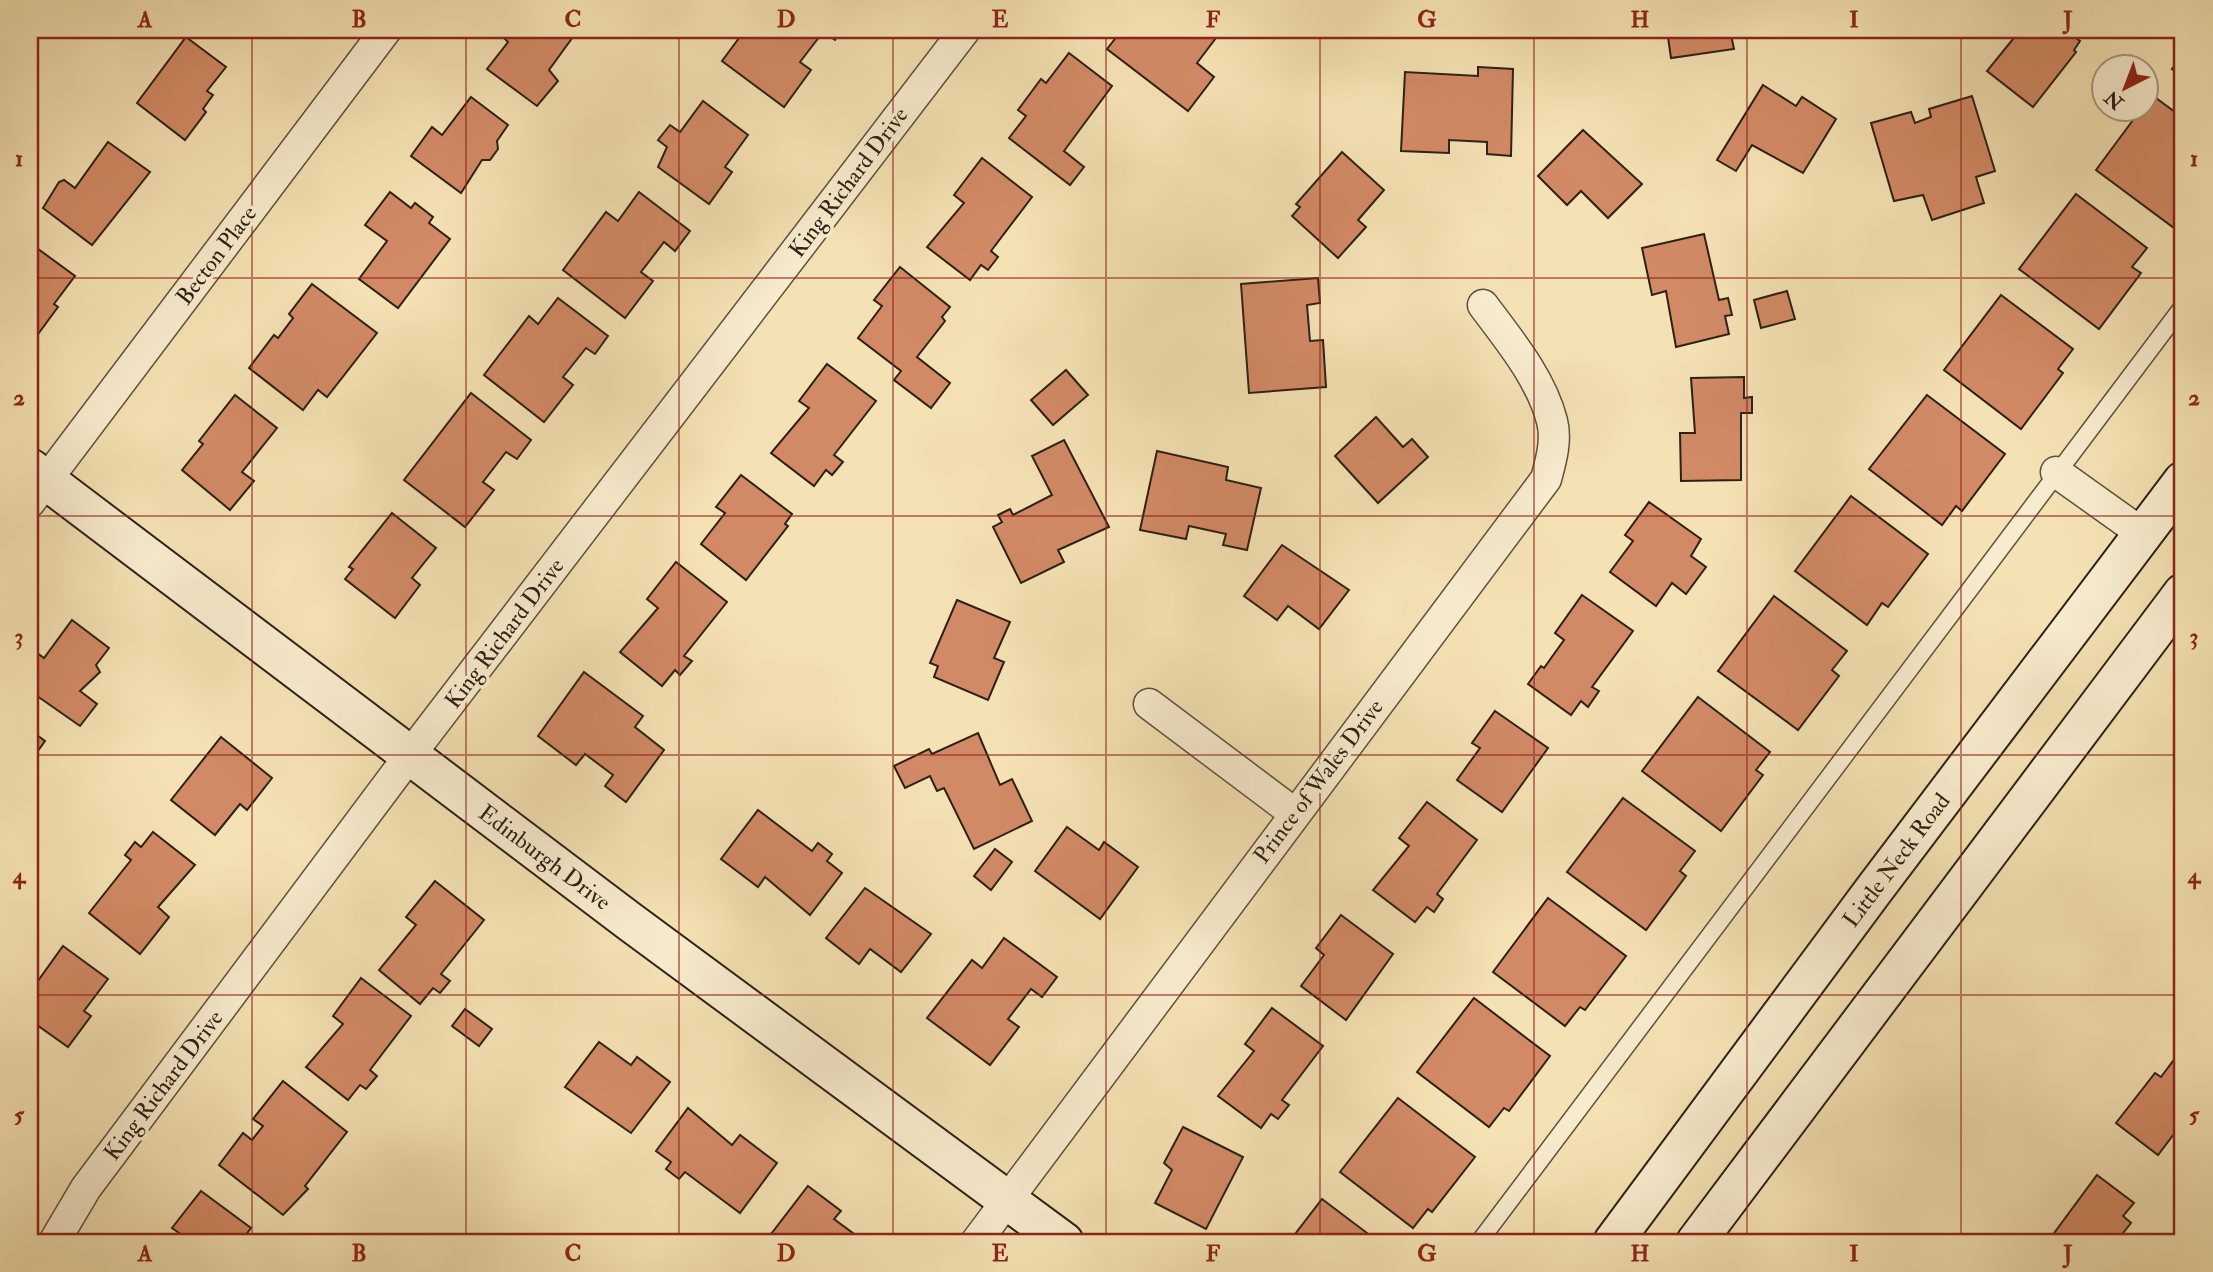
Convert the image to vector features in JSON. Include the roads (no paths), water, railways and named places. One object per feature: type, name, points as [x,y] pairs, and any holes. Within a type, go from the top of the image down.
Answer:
[{"type":"street","name":"Becton Place","points":[[35,484],[386,30]]},
{"type":"street","name":"King Richard Drive","points":[[54,1242],[86,1188],[410,755],[965,30]]},
{"type":"street","name":"Prince of Wales Drive","points":[[976,1242],[1294,813],[1538,495],[1554,452],[1553,422],[1540,390],[1517,351],[1483,305]]},
{"type":"street","points":[[2056,472],[2143,534]]},
{"type":"street","name":"Little Neck Road","points":[[1612,1242],[2183,481]]},
{"type":"street","name":"Edinburgh Drive","points":[[35,484],[410,755],[1064,1242]]},
{"type":"street","points":[[1696,1242],[2183,593]]},
{"type":"street","points":[[1149,704],[1294,813]]},
{"type":"lane","points":[[1479,1242],[2183,306]]}]
